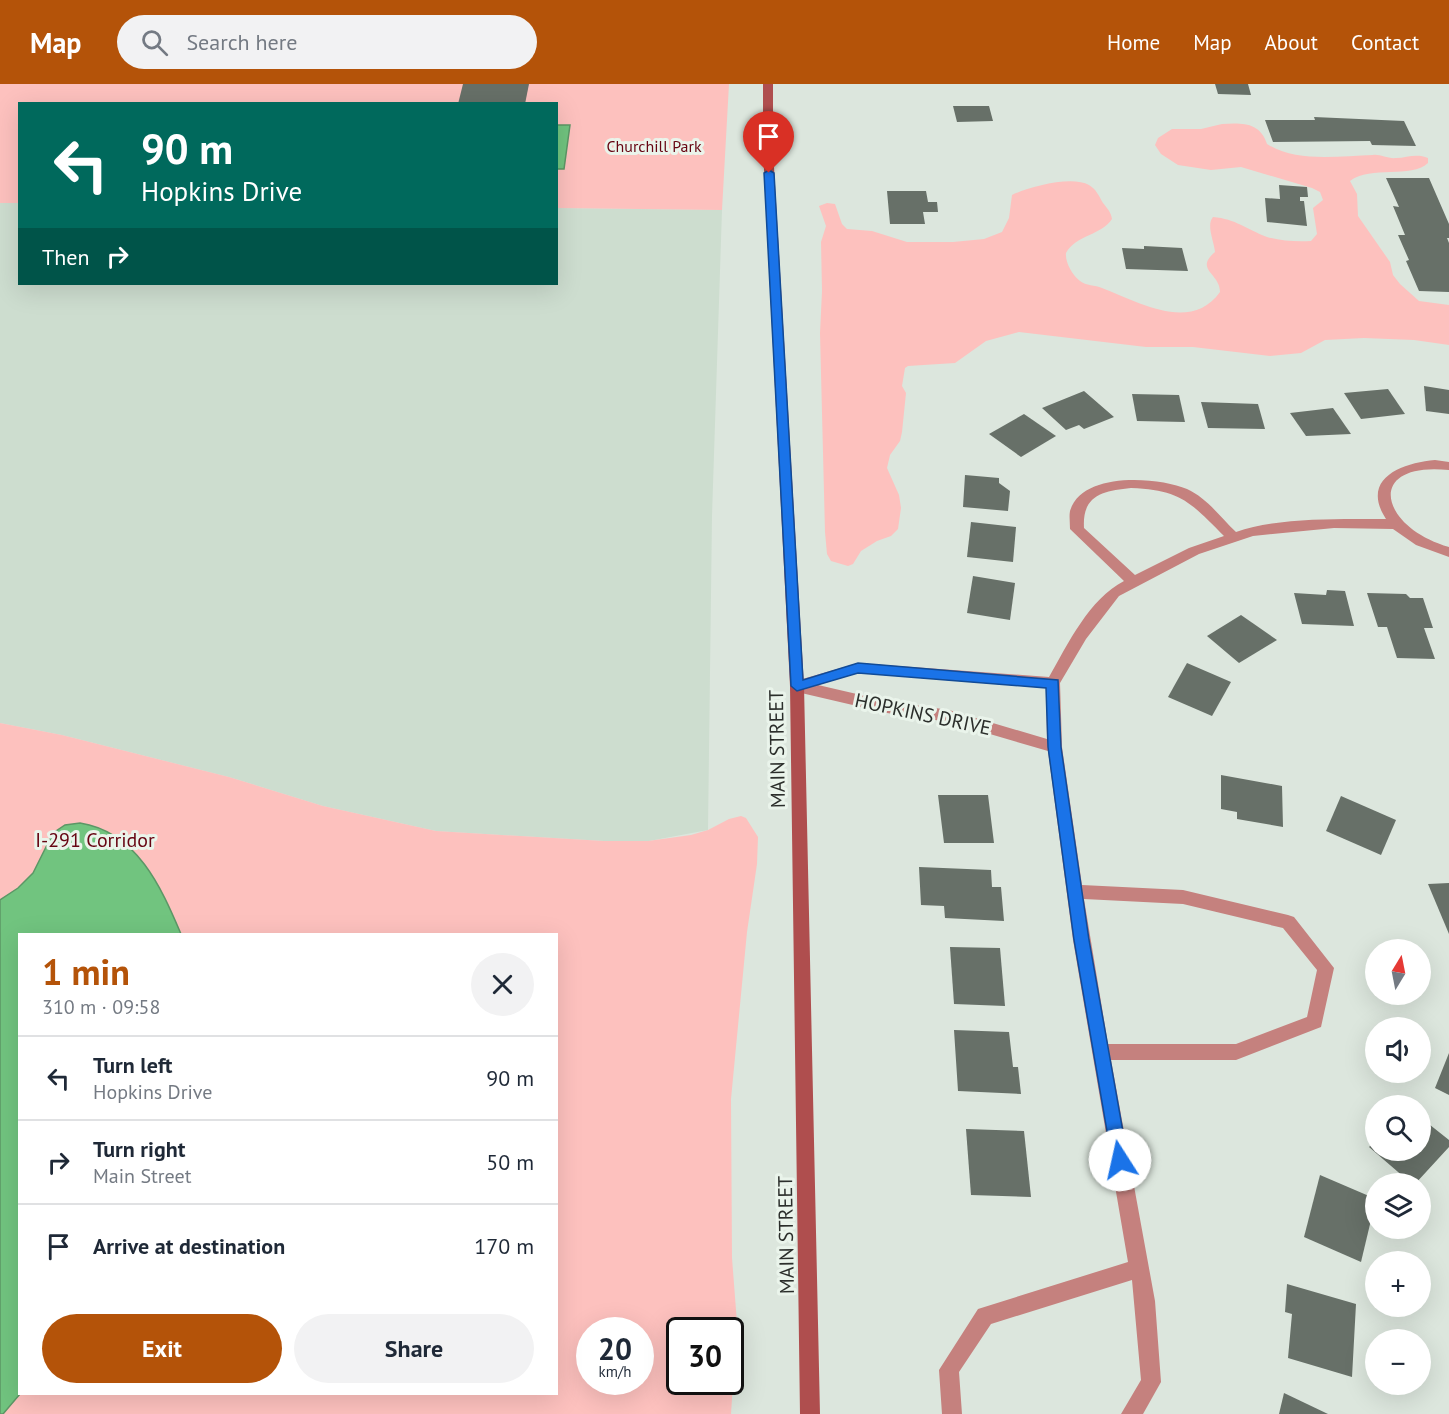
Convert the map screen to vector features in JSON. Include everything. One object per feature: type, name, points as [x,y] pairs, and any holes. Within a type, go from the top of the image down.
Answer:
[{"type":"main road","name":"MAIN STREET","points":[[768,84],[768,150],[797,686],[810,1414]]},
{"type":"street","points":[[1449,465],[1420,465],[1402,470],[1389,480],[1383,493],[1386,508],[1396,524],[1412,537],[1432,548],[1449,552]]},
{"type":"street","points":[[1134,582],[1077,529],[1077,510],[1089,495],[1114,484],[1142,483],[1162,486],[1192,497],[1233,537]]},
{"type":"street","points":[[1131,1414],[1151,1382],[1145,1301],[1075,892],[1055,747],[1053,683],[1081,635],[1114,592],[1194,550],[1252,531],[1334,523],[1396,524]]},
{"type":"street","name":"HOPKINS DRIVE","points":[[797,686],[858,668],[1053,683]]},
{"type":"street","name":"HOPKINS DRIVE","points":[[797,686],[887,707],[949,716],[1055,747]]},
{"type":"street","points":[[1075,892],[1183,897],[1288,922],[1326,968],[1315,1022],[1236,1052],[1101,1052]]},
{"type":"street","points":[[952,1414],[949,1370],[986,1316],[1139,1268]]},
{"type":"shaded area","points":[[558,125],[570,125],[564,169],[558,169]]},
{"type":"shaded area","points":[[0,203],[18,203],[18,285],[558,285],[558,208],[722,210],[712,516],[708,830],[649,841],[604,841],[436,831],[323,806],[229,777],[62,735],[0,723]]},
{"type":"shaded area","points":[[80,823],[100,828],[132,850],[144,864],[165,898],[181,933],[18,933],[19,1395],[3,1414],[0,1414],[0,900],[18,888],[33,873],[53,833],[65,825]]},
{"type":"green space","name":"Churchill Park","points":[[0,84],[729,84],[722,210],[558,208],[558,102],[18,102],[18,203],[0,203]]},
{"type":"green space","points":[[1222,124],[1249,125],[1260,131],[1267,144],[1291,154],[1318,157],[1376,155],[1393,158],[1416,156],[1428,158],[1428,163],[1421,168],[1401,172],[1379,172],[1359,176],[1350,181],[1357,194],[1358,216],[1390,262],[1393,275],[1400,284],[1419,301],[1449,305],[1449,345],[1414,340],[1364,338],[1325,340],[1301,353],[1270,356],[1193,347],[1146,347],[1019,332],[986,341],[955,363],[908,366],[905,368],[902,386],[906,393],[902,432],[900,441],[890,455],[887,468],[899,495],[901,508],[898,529],[891,536],[861,551],[853,564],[848,566],[831,561],[827,554],[825,532],[820,333],[821,242],[826,226],[819,206],[827,203],[835,204],[842,224],[847,229],[872,231],[907,242],[953,242],[984,239],[1002,232],[1009,218],[1012,195],[1050,183],[1081,182],[1089,185],[1095,191],[1110,212],[1112,219],[1102,229],[1070,247],[1066,257],[1074,275],[1085,284],[1164,311],[1194,311],[1208,304],[1220,292],[1216,280],[1207,268],[1209,258],[1215,252],[1210,229],[1213,217],[1235,222],[1272,238],[1311,241],[1317,234],[1313,208],[1323,200],[1320,192],[1312,188],[1241,167],[1211,170],[1178,165],[1161,154],[1155,145],[1158,138],[1172,129],[1201,129]]},
{"type":"green space","name":"I-291 Corridor","points":[[0,723],[62,735],[229,777],[323,806],[436,831],[604,841],[648,841],[691,835],[708,830],[729,819],[741,816],[746,818],[758,837],[731,1099],[732,1258],[737,1317],[666,1317],[666,1395],[732,1395],[731,1414],[0,1414]]},
{"type":"building","points":[[463,84],[529,84],[525,102],[458,102]]},
{"type":"building","points":[[1215,84],[1248,84],[1251,95],[1218,94]]},
{"type":"building","points":[[953,106],[989,106],[993,121],[957,122]]},
{"type":"building","points":[[1314,117],[1404,121],[1416,146],[1372,145],[1370,141],[1273,142],[1265,120],[1315,120]]},
{"type":"building","points":[[1386,178],[1429,178],[1449,224],[1449,238],[1447,238],[1449,243],[1449,292],[1419,291],[1398,235],[1405,235],[1393,206],[1399,207]]},
{"type":"building","points":[[1279,185],[1307,187],[1308,197],[1300,197],[1300,201],[1304,201],[1307,226],[1267,222],[1265,198],[1280,199]]},
{"type":"building","points":[[887,191],[926,191],[928,202],[937,202],[938,212],[923,212],[925,224],[890,224]]},
{"type":"building","points":[[1144,246],[1182,248],[1188,271],[1126,269],[1122,248],[1144,249]]},
{"type":"building","points":[[1424,386],[1449,390],[1449,414],[1426,411]]},
{"type":"building","points":[[1388,389],[1405,414],[1361,419],[1344,393]]},
{"type":"building","points":[[1084,391],[1114,417],[1084,429],[1079,425],[1066,430],[1042,408]]},
{"type":"building","points":[[1132,394],[1179,395],[1185,422],[1137,421]]},
{"type":"building","points":[[1201,402],[1258,404],[1265,429],[1208,428]]},
{"type":"building","points":[[1333,408],[1351,434],[1306,436],[1290,413]]},
{"type":"building","points":[[1024,414],[1056,436],[1021,457],[989,434]]},
{"type":"building","points":[[965,475],[999,478],[999,483],[1010,491],[1008,511],[963,507]]},
{"type":"building","points":[[971,522],[1016,527],[1013,562],[967,557]]},
{"type":"building","points":[[973,576],[1015,583],[1010,620],[967,613]]},
{"type":"building","points":[[1327,590],[1345,591],[1354,626],[1302,624],[1294,593],[1326,595]]},
{"type":"building","points":[[1367,593],[1406,594],[1410,598],[1423,598],[1433,628],[1424,628],[1435,659],[1397,658],[1387,627],[1378,627]]},
{"type":"building","points":[[1241,615],[1277,640],[1239,663],[1207,636]]},
{"type":"building","points":[[1187,663],[1231,682],[1212,716],[1168,697]]},
{"type":"building","points":[[1221,775],[1282,786],[1283,827],[1237,819],[1237,812],[1221,809]]},
{"type":"building","points":[[938,795],[988,795],[994,843],[944,843]]},
{"type":"building","points":[[1341,796],[1396,820],[1381,855],[1326,831]]},
{"type":"building","points":[[919,867],[991,870],[992,887],[1001,887],[1004,921],[945,918],[944,906],[921,905]]},
{"type":"building","points":[[1449,883],[1449,934],[1428,884]]},
{"type":"building","points":[[950,947],[1000,948],[1005,1006],[954,1004]]},
{"type":"building","points":[[954,1030],[1009,1032],[1013,1067],[1018,1067],[1021,1094],[958,1091]]},
{"type":"building","points":[[1449,1053],[1449,1095],[1435,1088]]},
{"type":"building","points":[[1431,1126],[1449,1140],[1449,1147],[1425,1173],[1399,1173],[1385,1161],[1431,1161]]},
{"type":"building","points":[[966,1129],[1024,1131],[1031,1197],[971,1195]]},
{"type":"building","points":[[1320,1175],[1365,1194],[1366,1239],[1361,1262],[1304,1237]]},
{"type":"building","points":[[1287,1284],[1356,1304],[1352,1377],[1288,1358],[1292,1314],[1285,1312]]},
{"type":"building","points":[[1284,1393],[1328,1414],[1279,1414]]},
{"type":"route","points":[[769,173],[797,686],[858,668],[1053,683],[1055,747],[1081,940],[1120,1160]]}]
